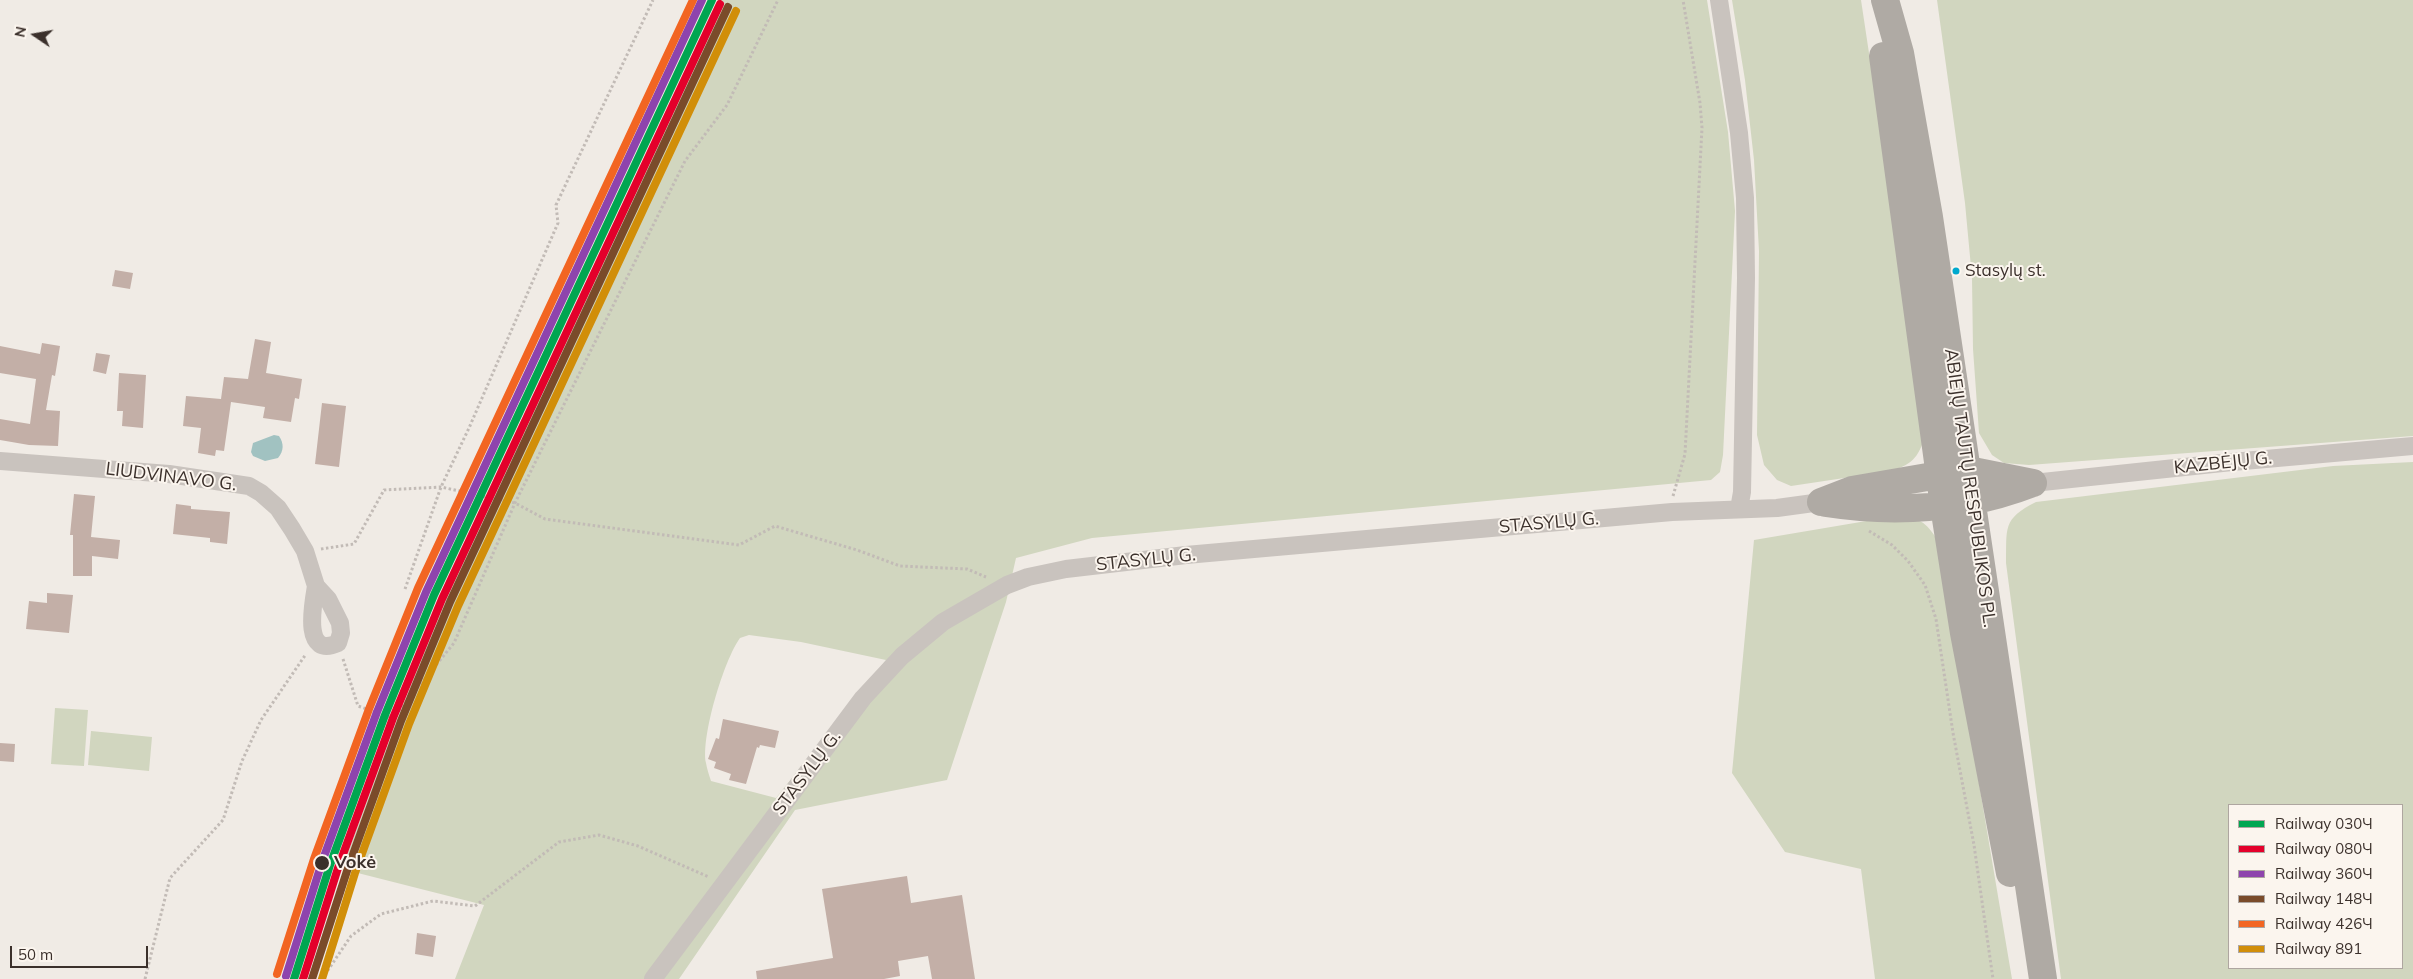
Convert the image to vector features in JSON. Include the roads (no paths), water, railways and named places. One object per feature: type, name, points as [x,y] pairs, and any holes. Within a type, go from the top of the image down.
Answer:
[{"type":"highway","name":"ABIEJŲ TAUTŲ RESPUBLIKOS PL.","points":[[1884,0],[1900,53],[1920,162],[1968,470],[2043,979]]},
{"type":"highway","name":"ABIEJŲ TAUTŲ RESPUBLIKOS PL.","points":[[1884,0],[1880,24],[1884,67],[1939,474],[1964,633],[2028,979]]},
{"type":"highway","points":[[1821,502],[1852,490],[1968,470],[2033,483]]},
{"type":"highway","points":[[1821,502],[1853,507],[1908,509],[1944,506],[2001,495],[2033,483]]},
{"type":"street","points":[[1719,0],[1739,133],[1746,198],[1742,492],[1739,509]]},
{"type":"street","name":"KAZBĖJŲ G.","points":[[2033,483],[2232,462],[2413,446]]},
{"type":"street","name":"LIUDVINAVO G.","points":[[0,461],[169,474],[249,486],[261,493],[278,508],[304,551],[316,586],[328,599],[340,622],[341,633],[338,642],[330,646],[320,643],[314,638],[311,622],[316,586]]},
{"type":"street","name":"STASYLŲ G.","points":[[653,979],[863,698],[902,656],[943,622],[1008,585],[1028,577],[1104,564],[1672,512],[1821,502]]},
{"type":"water","points":[[274,435],[279,436],[282,441],[282,450],[278,458],[265,461],[253,456],[251,452],[253,443]]},
{"type":"rail line","name":"426Ч","points":[[277,974],[314,859],[369,709],[418,588],[693,0]]},
{"type":"rail line","name":"360Ч","points":[[286,976],[322,862],[377,712],[426,592],[702,0]]},
{"type":"rail line","name":"030Ч","points":[[294,979],[330,865],[385,715],[434,595],[712,0]]},
{"type":"rail line","name":"080Ч","points":[[303,979],[338,868],[393,718],[442,599],[720,4]]},
{"type":"rail line","name":"148Ч","points":[[312,979],[347,871],[401,721],[450,602],[728,7]]},
{"type":"rail line","name":"891","points":[[322,979],[355,873],[409,724],[458,606],[736,11]]},
{"type":"place","name":"Stasylų st.","points":[[1956,271]]},
{"type":"place","name":"Vokė","points":[[322,863]]}]
